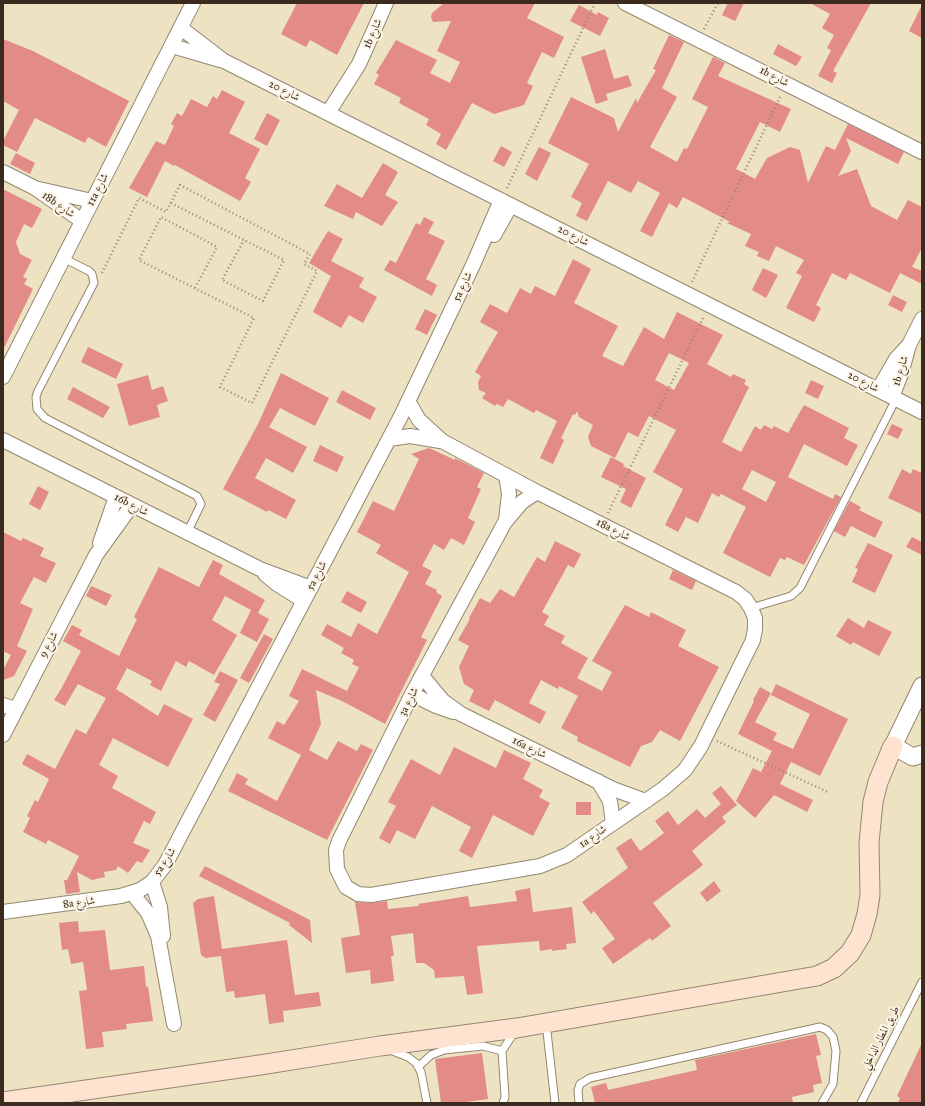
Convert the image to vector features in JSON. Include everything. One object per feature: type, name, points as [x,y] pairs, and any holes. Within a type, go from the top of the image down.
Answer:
[{"type":"main road","points":[[3,1102],[380,1046],[517,1028],[799,981],[817,976],[834,968],[850,953],[861,935],[867,914],[870,895],[869,822],[878,782],[893,746]]},
{"type":"street","name":"11a شارع","points":[[3,377],[193,3]]},
{"type":"street","name":"1b شارع","points":[[332,115],[353,87],[359,64],[386,3]]},
{"type":"street","name":"1b شارع","points":[[625,3],[922,152]]},
{"type":"street","name":"شارع 20","points":[[181,28],[224,61]]},
{"type":"street","name":"شارع 20","points":[[172,46],[224,61],[922,412]]},
{"type":"street","name":"18b شارع","points":[[3,172],[35,188],[82,221]]},
{"type":"street","name":"18b شارع","points":[[35,188],[92,200]]},
{"type":"street","name":"5a شارع","points":[[152,882],[172,854],[389,439],[473,265],[488,245],[506,203]]},
{"type":"street","name":"1b شارع","points":[[894,398],[908,346],[922,319]]},
{"type":"street","name":"1b شارع","points":[[878,390],[896,359],[908,346]]},
{"type":"street","name":"18a شارع","points":[[408,401],[419,420],[442,441],[506,476],[736,592],[745,599],[751,608]]},
{"type":"street","name":"18a شارع","points":[[389,439],[410,436],[442,441]]},
{"type":"street","name":"16b شارع","points":[[3,440],[260,569],[277,584],[307,594]]},
{"type":"street","name":"3a شارع","points":[[505,522],[509,494],[506,476]]},
{"type":"street","name":"3a شارع","points":[[346,887],[340,879],[336,865],[336,850],[339,841],[412,694],[505,522],[522,502],[538,492]]},
{"type":"street","name":"شارع 9","points":[[96,555],[116,497]]},
{"type":"street","name":"شارع 9","points":[[3,735],[8,713],[96,555],[132,505]]},
{"type":"street","name":"1a شارع","points":[[346,887],[358,894],[371,895],[540,866],[558,860],[646,801],[674,781],[695,757],[753,640],[755,618],[751,608]]},
{"type":"street","name":"16a شارع","points":[[422,676],[443,701],[461,714]]},
{"type":"street","points":[[922,686],[893,746],[914,756],[922,754]]},
{"type":"street","name":"16a شارع","points":[[412,694],[436,706],[461,714],[598,781],[646,801]]},
{"type":"street","points":[[598,781],[610,801],[613,823]]},
{"type":"street","name":"8a شارع","points":[[3,912],[106,899],[132,893],[152,882]]},
{"type":"street","points":[[152,882],[159,901],[162,921],[161,948]]},
{"type":"street","points":[[132,893],[140,902],[154,924],[161,948],[174,1024]]},
{"type":"lane","points":[[63,258],[89,272],[94,279],[92,287],[38,391],[36,397],[37,409],[45,418],[197,496],[201,504],[187,533]]},
{"type":"lane","points":[[751,608],[791,596],[800,588],[894,398]]},
{"type":"lane","name":"طريق المطار الداخلي","points":[[861,1103],[922,982]]},
{"type":"lane","points":[[546,1023],[555,1103]]},
{"type":"lane","points":[[579,1103],[578,1090],[580,1084],[590,1078],[820,1027],[828,1030],[833,1037],[836,1051],[833,1084],[822,1103]]},
{"type":"lane","points":[[503,1103],[502,1052],[517,1028]]},
{"type":"lane","points":[[380,1046],[408,1057],[418,1067],[423,1078],[427,1103]]},
{"type":"lane","points":[[418,1067],[432,1055],[444,1050],[483,1046],[502,1052]]},
{"type":"path","points":[[506,203],[595,3]]},
{"type":"path","points":[[699,40],[718,3]]},
{"type":"path","points":[[687,294],[786,84]]},
{"type":"path","points":[[94,279],[104,271],[140,198],[166,212],[180,186],[310,254],[304,264],[317,271],[252,403],[220,387],[254,318],[139,260],[161,217],[217,247],[195,288]]},
{"type":"path","points":[[171,203],[284,260],[263,301],[222,280],[244,240]]},
{"type":"path","points":[[603,525],[710,305]]},
{"type":"path","points":[[706,736],[828,792]]},
{"type":"building","points":[[297,3],[364,3],[337,55],[310,40],[306,47],[281,34]]},
{"type":"building","points":[[444,3],[535,3],[527,18],[564,37],[554,58],[542,52],[527,83],[533,86],[524,105],[494,114],[472,103],[446,150],[436,144],[441,134],[426,125],[429,119],[399,103],[401,98],[374,84],[379,75],[376,73],[396,40],[437,60],[430,73],[450,83],[460,62],[437,51],[451,21],[433,22],[431,17],[432,13]]},
{"type":"building","points":[[728,3],[744,3],[735,21],[722,15]]},
{"type":"building","points":[[810,3],[871,3],[833,71],[837,73],[832,83],[818,76],[831,50],[827,48],[834,35],[822,28],[830,14]]},
{"type":"building","points":[[579,5],[597,15],[598,12],[609,18],[600,36],[570,21]]},
{"type":"building","points":[[922,5],[922,38],[909,31]]},
{"type":"building","points":[[669,35],[684,42],[662,88],[677,97],[650,147],[677,162],[684,148],[687,149],[708,107],[692,99],[713,57],[725,63],[718,76],[791,109],[780,132],[760,122],[736,169],[755,179],[767,158],[790,147],[800,150],[808,183],[826,146],[835,150],[848,124],[904,152],[898,164],[846,138],[851,151],[838,176],[857,169],[871,206],[897,220],[908,200],[922,207],[922,248],[912,267],[922,271],[922,284],[900,273],[890,293],[850,273],[846,280],[832,273],[816,305],[821,308],[814,322],[786,308],[802,276],[796,273],[804,260],[776,246],[769,261],[757,256],[759,252],[745,246],[751,234],[727,223],[730,222],[683,197],[677,208],[669,203],[652,237],[640,231],[660,193],[638,181],[631,193],[608,181],[587,221],[576,216],[582,203],[571,197],[589,164],[548,143],[571,97],[614,118],[618,132],[636,98],[637,103],[656,70],[653,69]]},
{"type":"building","points":[[3,39],[33,51],[129,101],[106,147],[88,137],[85,143],[35,118],[17,152],[3,145],[3,141],[19,110],[3,101]]},
{"type":"building","points":[[778,44],[802,57],[796,66],[773,54]]},
{"type":"building","points":[[605,49],[614,79],[628,75],[632,86],[606,94],[608,100],[596,104],[581,57]]},
{"type":"building","points":[[222,90],[245,102],[229,133],[260,149],[245,178],[251,182],[240,201],[165,161],[147,197],[129,188],[156,141],[165,145],[174,126],[171,124],[177,113],[182,116],[191,99],[207,107],[213,96],[217,99]]},
{"type":"building","points":[[267,113],[280,120],[267,146],[254,139]]},
{"type":"building","points":[[501,146],[512,152],[504,167],[493,161]]},
{"type":"building","points":[[539,147],[551,153],[537,181],[525,174]]},
{"type":"building","points":[[16,153],[35,163],[30,174],[10,164]]},
{"type":"building","points":[[383,163],[398,172],[385,195],[398,202],[382,226],[356,212],[353,219],[324,206],[337,184],[362,198]]},
{"type":"building","points":[[3,189],[42,209],[32,228],[24,224],[16,242],[20,254],[32,260],[23,277],[27,279],[24,284],[33,289],[3,350]]},
{"type":"building","points":[[424,217],[434,222],[428,233],[445,241],[426,279],[437,285],[432,296],[384,270],[390,260],[396,263],[416,223],[420,225]]},
{"type":"building","points":[[328,231],[343,239],[331,261],[364,278],[359,287],[377,297],[363,323],[349,315],[341,328],[313,312],[331,276],[309,263]]},
{"type":"building","points":[[573,259],[591,269],[574,303],[618,326],[602,356],[623,366],[644,327],[664,339],[677,312],[723,335],[707,364],[731,377],[733,374],[746,380],[744,384],[749,387],[722,442],[741,452],[755,426],[761,430],[764,425],[772,429],[774,426],[788,433],[804,405],[849,428],[844,438],[858,445],[847,466],[804,444],[788,477],[833,499],[835,494],[841,497],[804,565],[787,557],[785,560],[780,558],[770,577],[723,553],[746,507],[721,494],[719,497],[712,493],[698,523],[686,517],[678,532],[665,525],[683,489],[653,472],[676,430],[649,416],[638,437],[628,432],[615,458],[591,446],[588,437],[593,425],[579,417],[577,411],[575,415],[573,414],[561,438],[564,440],[553,464],[540,458],[557,421],[536,410],[534,413],[508,399],[503,407],[497,404],[495,406],[482,398],[486,393],[479,390],[478,382],[481,376],[475,372],[498,332],[480,322],[490,304],[507,313],[520,288],[531,294],[535,286],[555,296]],"holes":[[[669,353],[689,363],[674,390],[655,380]],[[752,470],[776,482],[766,502],[742,489]]]},
{"type":"building","points":[[763,268],[778,275],[766,298],[752,290]]},
{"type":"building","points":[[893,295],[907,302],[902,312],[888,305]]},
{"type":"building","points":[[425,309],[437,315],[427,335],[415,329]]},
{"type":"building","points":[[88,347],[123,364],[116,379],[81,362]]},
{"type":"building","points":[[281,373],[329,398],[315,426],[280,408],[269,427],[307,447],[293,473],[266,458],[255,478],[296,500],[286,519],[268,510],[267,512],[223,489],[258,424]]},
{"type":"building","points":[[148,375],[152,390],[163,386],[168,401],[157,405],[160,417],[129,426],[117,384]]},
{"type":"building","points":[[811,380],[824,386],[818,399],[805,393]]},
{"type":"building","points":[[73,387],[110,407],[103,418],[67,399]]},
{"type":"building","points":[[342,390],[376,408],[370,420],[336,402]]},
{"type":"building","points":[[892,424],[903,429],[898,439],[887,434]]},
{"type":"building","points":[[320,445],[344,457],[337,472],[313,461]]},
{"type":"building","points":[[429,448],[455,460],[455,458],[484,473],[477,487],[481,489],[468,518],[475,522],[464,545],[451,538],[444,550],[434,544],[422,566],[432,571],[425,584],[437,590],[436,592],[442,596],[421,637],[427,640],[385,724],[342,701],[316,690],[321,724],[309,750],[327,760],[338,741],[357,751],[361,744],[373,750],[327,840],[228,791],[237,773],[248,779],[245,784],[277,801],[301,755],[268,738],[277,721],[284,725],[299,701],[289,696],[302,669],[347,691],[359,667],[352,664],[354,660],[341,653],[344,648],[321,635],[327,624],[351,637],[358,623],[377,634],[409,572],[376,553],[381,545],[357,532],[373,501],[394,511],[419,459],[411,454]]},
{"type":"building","points":[[611,457],[624,464],[623,466],[646,478],[631,508],[620,502],[626,489],[601,477]]},
{"type":"building","points":[[902,469],[911,474],[913,469],[922,473],[922,514],[888,498]]},
{"type":"building","points":[[38,486],[49,492],[40,510],[29,504]]},
{"type":"building","points":[[850,501],[861,507],[859,510],[883,522],[875,538],[851,526],[845,537],[834,531]]},
{"type":"building","points":[[3,532],[21,541],[23,538],[44,548],[40,556],[56,563],[46,583],[34,577],[20,603],[33,609],[17,646],[27,651],[14,676],[3,680],[3,670],[11,655],[3,651]]},
{"type":"building","points":[[912,537],[922,542],[922,555],[906,547]]},
{"type":"building","points":[[555,541],[581,554],[574,568],[568,565],[542,612],[549,616],[544,625],[565,636],[561,643],[588,658],[577,678],[602,691],[612,672],[592,661],[625,605],[649,617],[651,612],[686,630],[678,646],[719,667],[680,741],[660,730],[652,742],[641,746],[630,767],[577,741],[578,737],[561,728],[578,696],[559,686],[558,689],[541,680],[529,703],[546,712],[540,724],[495,700],[489,711],[469,701],[474,690],[464,684],[459,667],[469,646],[458,640],[470,619],[469,618],[480,598],[490,603],[500,589],[514,597],[537,557],[545,562]]},
{"type":"building","points":[[868,543],[893,555],[875,593],[852,582],[858,569],[855,568]]},
{"type":"building","points":[[213,560],[223,565],[219,574],[265,600],[258,613],[269,619],[257,642],[240,633],[251,610],[225,596],[212,620],[237,635],[214,675],[189,661],[186,667],[176,661],[161,691],[150,685],[152,681],[127,668],[116,689],[158,716],[164,704],[193,719],[168,767],[113,738],[99,765],[118,776],[112,788],[156,812],[150,824],[144,821],[133,843],[150,850],[142,863],[137,861],[128,873],[118,866],[116,870],[104,872],[105,877],[92,880],[77,872],[80,892],[66,894],[64,880],[67,880],[79,856],[48,840],[46,844],[23,832],[30,818],[27,816],[35,800],[38,802],[49,779],[22,764],[27,754],[55,769],[76,729],[86,734],[106,698],[78,684],[65,706],[54,700],[81,651],[63,641],[72,625],[82,630],[79,635],[119,656],[137,619],[134,617],[159,567],[199,587]]},
{"type":"building","points":[[673,570],[696,581],[692,590],[669,579]]},
{"type":"building","points":[[91,586],[112,595],[106,606],[86,596]]},
{"type":"building","points":[[347,591],[367,602],[361,613],[341,602]]},
{"type":"building","points":[[848,618],[864,628],[868,620],[892,632],[879,656],[853,642],[851,645],[836,636]]},
{"type":"building","points":[[264,634],[273,639],[249,683],[240,678]]},
{"type":"building","points":[[220,671],[238,680],[215,722],[203,715],[220,684],[214,682]]},
{"type":"building","points":[[776,684],[848,719],[820,776],[791,762],[780,784],[813,800],[807,812],[774,795],[755,818],[736,801],[753,768],[761,772],[772,751],[738,734],[754,701],[753,700],[760,687],[771,693],[755,722],[777,733],[773,740],[793,749],[810,714],[771,695]]},
{"type":"building","points":[[454,747],[496,768],[504,750],[531,763],[523,779],[543,790],[539,797],[550,803],[533,836],[493,815],[472,858],[459,851],[471,827],[432,806],[415,839],[397,830],[390,844],[379,838],[396,806],[388,802],[411,759],[440,775]]},
{"type":"building","points":[[721,786],[737,805],[722,817],[726,822],[692,851],[703,865],[653,903],[671,926],[652,941],[650,938],[613,964],[602,948],[615,939],[594,911],[591,914],[582,902],[628,868],[616,848],[631,838],[640,851],[664,833],[655,821],[668,811],[678,825],[697,809],[705,818],[721,804],[712,793]]},
{"type":"building","points":[[576,802],[591,802],[591,815],[576,815]]},
{"type":"building","points":[[205,866],[310,920],[312,943],[289,925],[290,923],[199,876]]},
{"type":"building","points":[[714,881],[721,891],[707,902],[700,893]]},
{"type":"building","points":[[530,888],[533,912],[572,907],[576,943],[566,944],[567,949],[552,951],[552,949],[540,951],[539,941],[477,946],[483,993],[467,995],[464,976],[435,978],[434,970],[424,963],[416,963],[413,933],[391,936],[394,956],[391,956],[394,981],[371,984],[370,970],[346,973],[341,938],[360,935],[355,902],[371,903],[387,901],[388,909],[419,906],[418,904],[468,896],[470,907],[517,901],[515,891]]},
{"type":"building","points":[[214,896],[222,949],[287,940],[295,995],[319,992],[321,1006],[283,1011],[284,1022],[269,1024],[265,994],[235,998],[234,991],[226,992],[221,956],[206,958],[201,955],[193,903],[198,899]]},
{"type":"building","points":[[78,921],[79,932],[105,930],[110,970],[144,966],[146,987],[148,986],[153,1021],[126,1024],[127,1029],[102,1032],[104,1047],[86,1049],[79,991],[87,990],[83,962],[71,964],[68,949],[62,950],[59,923]]},
{"type":"building","points":[[816,1034],[821,1055],[816,1056],[822,1083],[813,1085],[814,1092],[792,1097],[793,1103],[595,1103],[591,1087],[606,1083],[608,1090],[697,1070],[695,1060]]},
{"type":"building","points":[[922,1043],[922,1103],[898,1103],[900,1098],[897,1096]]},
{"type":"building","points":[[482,1053],[488,1099],[459,1103],[441,1103],[435,1059]]}]
